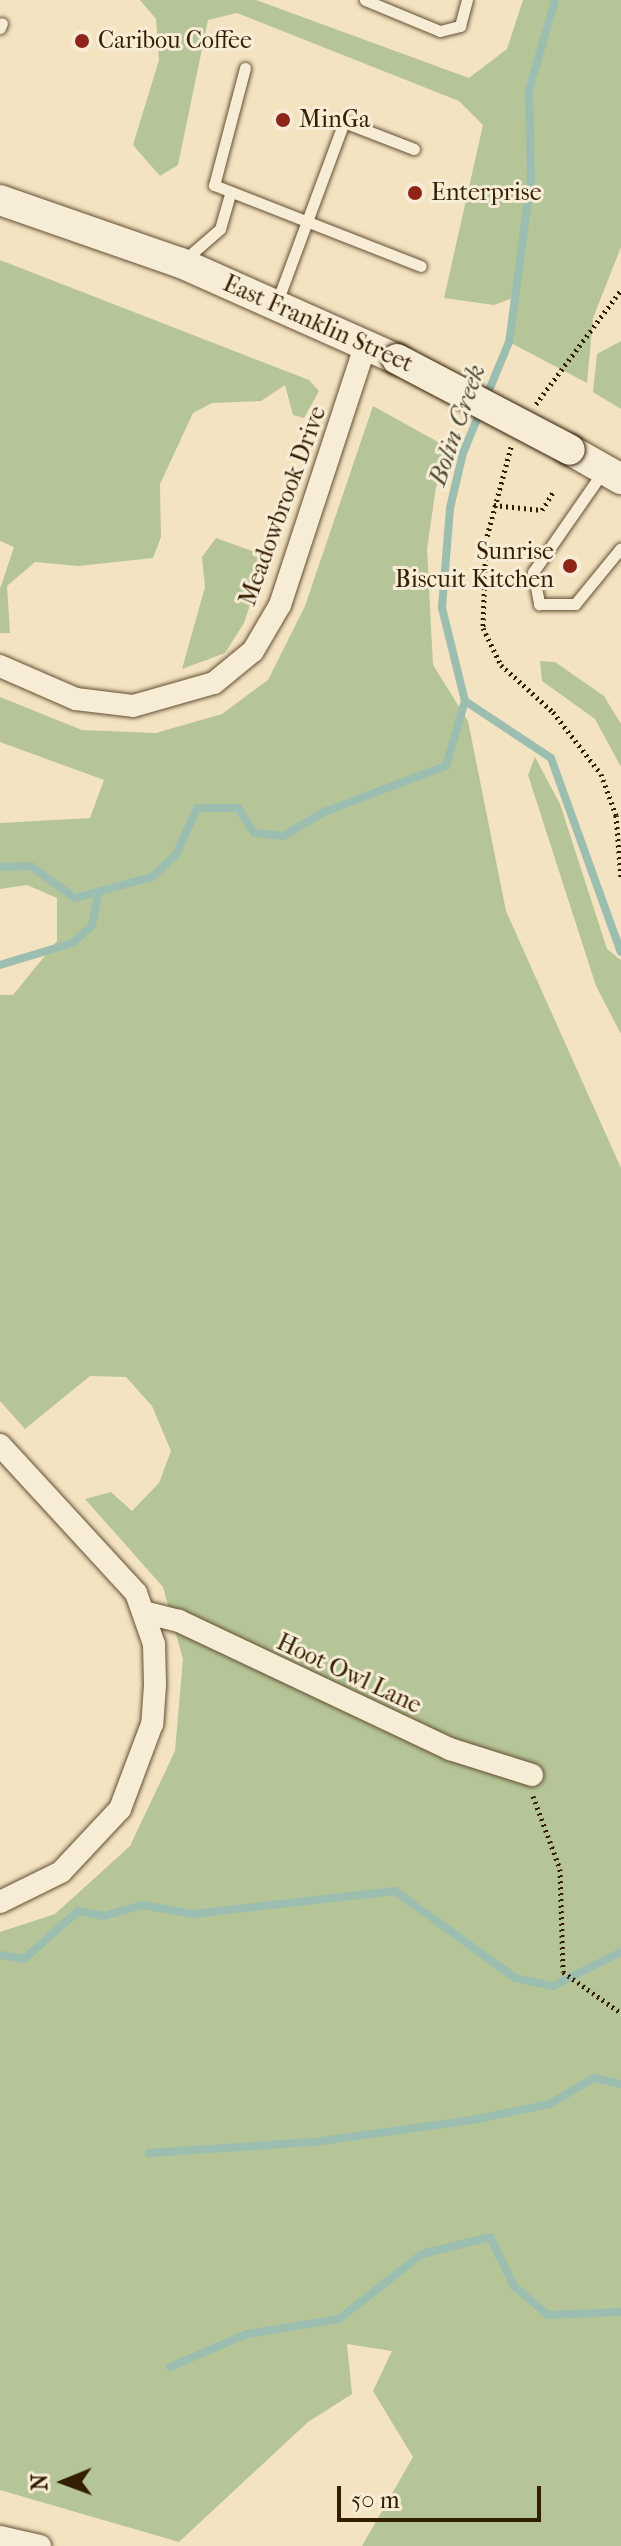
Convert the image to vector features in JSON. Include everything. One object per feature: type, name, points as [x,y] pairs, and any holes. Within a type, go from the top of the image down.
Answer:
[{"type":"main road","name":"East Franklin Street","points":[[0,200],[181,263],[277,303],[366,343],[613,474]]},
{"type":"street","name":"Meadowbrook Drive","points":[[0,666],[76,699],[133,706],[214,683],[253,651],[280,605],[366,343]]},
{"type":"street","points":[[0,1445],[74,1520],[147,1613],[154,1644],[152,1724],[120,1809],[61,1872],[0,1902]]},
{"type":"street","name":"Hoot Owl Lane","points":[[147,1613],[179,1621],[450,1749],[532,1775]]},
{"type":"street","points":[[0,2537],[40,2546]]},
{"type":"lane","points":[[365,0],[440,31],[460,26],[467,0]]},
{"type":"lane","points":[[245,68],[214,185],[229,197],[421,266]]},
{"type":"lane","points":[[277,303],[344,122],[414,149]]},
{"type":"lane","points":[[181,263],[220,229],[229,197]]},
{"type":"lane","points":[[613,474],[533,572],[539,604],[575,604],[621,548]]},
{"type":"path","points":[[528,417],[621,290]]},
{"type":"path","points":[[514,440],[494,505],[481,576],[483,628],[501,665],[563,722],[601,774],[616,815],[621,878]]},
{"type":"path","points":[[494,505],[542,510],[554,491]]},
{"type":"path","points":[[532,1775],[533,1808],[560,1869],[563,1972],[621,2013]]},
{"type":"green space","points":[[140,0],[256,0],[469,78],[507,49],[523,0],[621,0],[621,247],[593,318],[587,383],[509,342],[515,297],[494,305],[444,298],[483,125],[459,101],[237,13],[208,20],[178,165],[160,176],[133,145],[159,60],[156,19]]},
{"type":"green space","points":[[0,260],[309,380],[319,391],[304,418],[293,415],[285,385],[261,401],[212,403],[193,413],[160,484],[161,537],[153,558],[78,566],[35,562],[7,586],[10,633],[0,633],[0,589],[14,547],[0,541]]},
{"type":"green space","points":[[621,341],[621,409],[593,392],[597,354]]},
{"type":"green space","points":[[373,406],[438,442],[451,457],[436,487],[427,549],[433,665],[468,721],[506,911],[621,1168],[621,2546],[362,2546],[413,2457],[373,2391],[392,2351],[347,2344],[352,2394],[308,2422],[179,2542],[0,2490],[0,1932],[55,1914],[130,1846],[175,1751],[183,1659],[163,1587],[85,1499],[111,1492],[132,1511],[159,1483],[171,1451],[152,1406],[126,1377],[90,1376],[25,1429],[0,1401],[0,995],[13,995],[57,941],[57,898],[27,885],[0,889],[0,823],[90,818],[104,780],[0,742],[0,697],[82,730],[156,733],[222,714],[268,680],[305,606]]},
{"type":"green space","points":[[216,538],[266,556],[244,623],[225,653],[182,669],[205,587],[202,557]]},
{"type":"green space","points":[[540,661],[555,662],[604,696],[621,724],[621,767],[595,719],[542,681]]},
{"type":"green space","points":[[535,757],[560,804],[607,949],[621,960],[621,1034],[596,986],[528,775]]},
{"type":"waterway","name":"Bolin Creek","points":[[555,0],[529,90],[531,178],[509,342],[463,453],[450,508],[442,608],[465,701],[551,758],[621,952]]},
{"type":"waterway","points":[[0,867],[31,866],[75,898],[152,877],[176,855],[197,808],[238,808],[254,833],[283,836],[324,812],[446,766],[465,701]]},
{"type":"waterway","points":[[0,965],[73,943],[92,925],[98,895]]},
{"type":"waterway","points":[[0,1955],[24,1959],[78,1911],[104,1916],[142,1905],[193,1914],[395,1891],[515,1978],[553,1986],[621,1952]]},
{"type":"waterway","points":[[149,2153],[314,2142],[472,2120],[550,2104],[594,2078],[621,2084]]},
{"type":"waterway","points":[[170,2367],[247,2334],[339,2319],[422,2254],[490,2237],[514,2286],[548,2315],[621,2312]]},
{"type":"place","name":"Caribou Coffee","points":[[82,41]]},
{"type":"place","name":"MinGa","points":[[283,120]]},
{"type":"place","name":"Enterprise","points":[[415,193]]},
{"type":"place","name":"Sunrise Biscuit Kitchen","points":[[570,566]]}]
